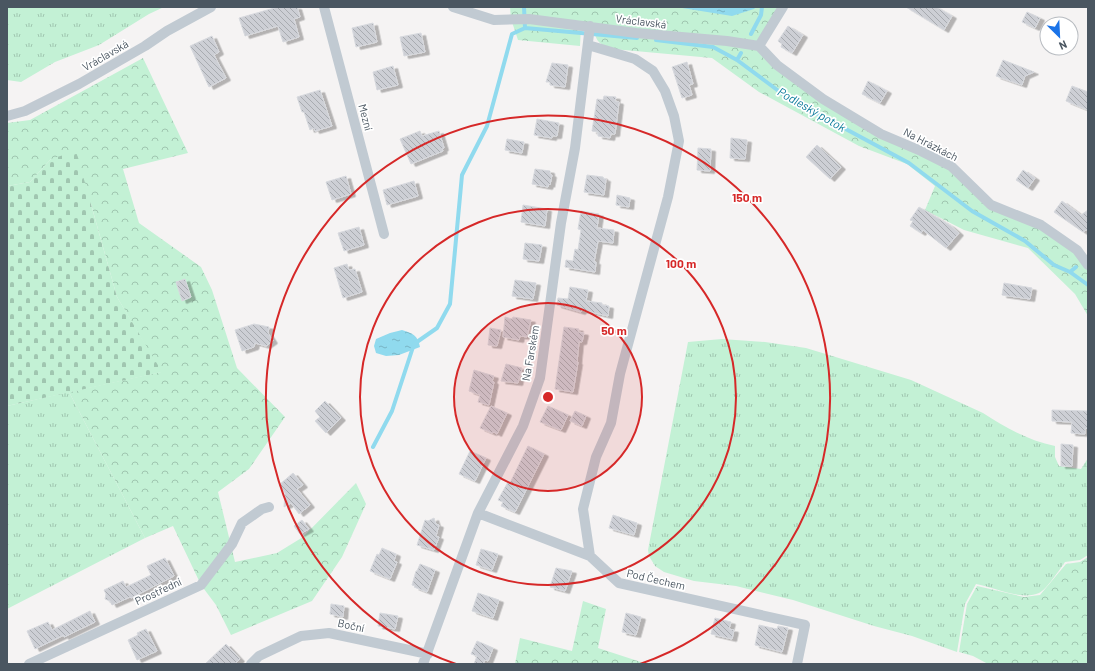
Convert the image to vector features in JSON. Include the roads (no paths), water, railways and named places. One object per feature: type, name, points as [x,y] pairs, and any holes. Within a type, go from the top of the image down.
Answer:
[{"type":"street","name":"Vráclavská","points":[[7,116],[25,112],[79,84],[145,46],[167,31],[211,7]]},
{"type":"street","name":"Mezní","points":[[324,7],[384,234]]},
{"type":"street","name":"Vráclavská","points":[[453,7],[494,20],[525,19],[589,35],[636,33],[727,41],[759,46]]},
{"type":"street","points":[[759,46],[783,7]]},
{"type":"street","points":[[589,35],[635,58],[652,71],[665,91],[674,116],[679,141],[668,197],[620,374],[611,424],[596,458],[583,509],[590,556]]},
{"type":"street","name":"Na Farském","points":[[424,664],[478,513],[523,426],[540,378],[561,223],[575,148],[589,35]]},
{"type":"street","name":"Na Hrázkách","points":[[759,46],[777,65],[823,99],[880,134],[921,151],[951,166],[992,205],[1041,225],[1077,250],[1088,265]]},
{"type":"street","name":"Prostřední","points":[[29,664],[201,585],[232,544],[242,523],[269,507]]},
{"type":"street","name":"Pod Čechem","points":[[478,513],[590,556],[619,583],[805,625],[797,664]]},
{"type":"street","name":"Boční","points":[[251,664],[259,656],[301,636],[330,632],[428,654]]},
{"type":"water","points":[[676,7],[756,7],[732,16]]},
{"type":"water","points":[[402,330],[409,332],[414,336],[418,340],[420,347],[399,355],[386,356],[376,353],[374,346],[376,339]]},
{"type":"waterway","name":"Podleský potok","points":[[524,7],[525,28],[637,38]]},
{"type":"waterway","points":[[751,34],[761,15],[762,7]]},
{"type":"waterway","points":[[373,447],[392,411],[414,344],[437,328],[450,304],[462,175],[487,126],[512,34],[525,28]]},
{"type":"waterway","name":"Podleský potok","points":[[656,40],[713,47],[737,60],[788,98],[909,163],[972,211],[1025,241],[1054,265],[1070,272],[1088,285]]},
{"type":"waterway","points":[[737,60],[741,53]]},
{"type":"waterway","name":"Podleský potok","points":[[1070,272],[1076,267]]}]
